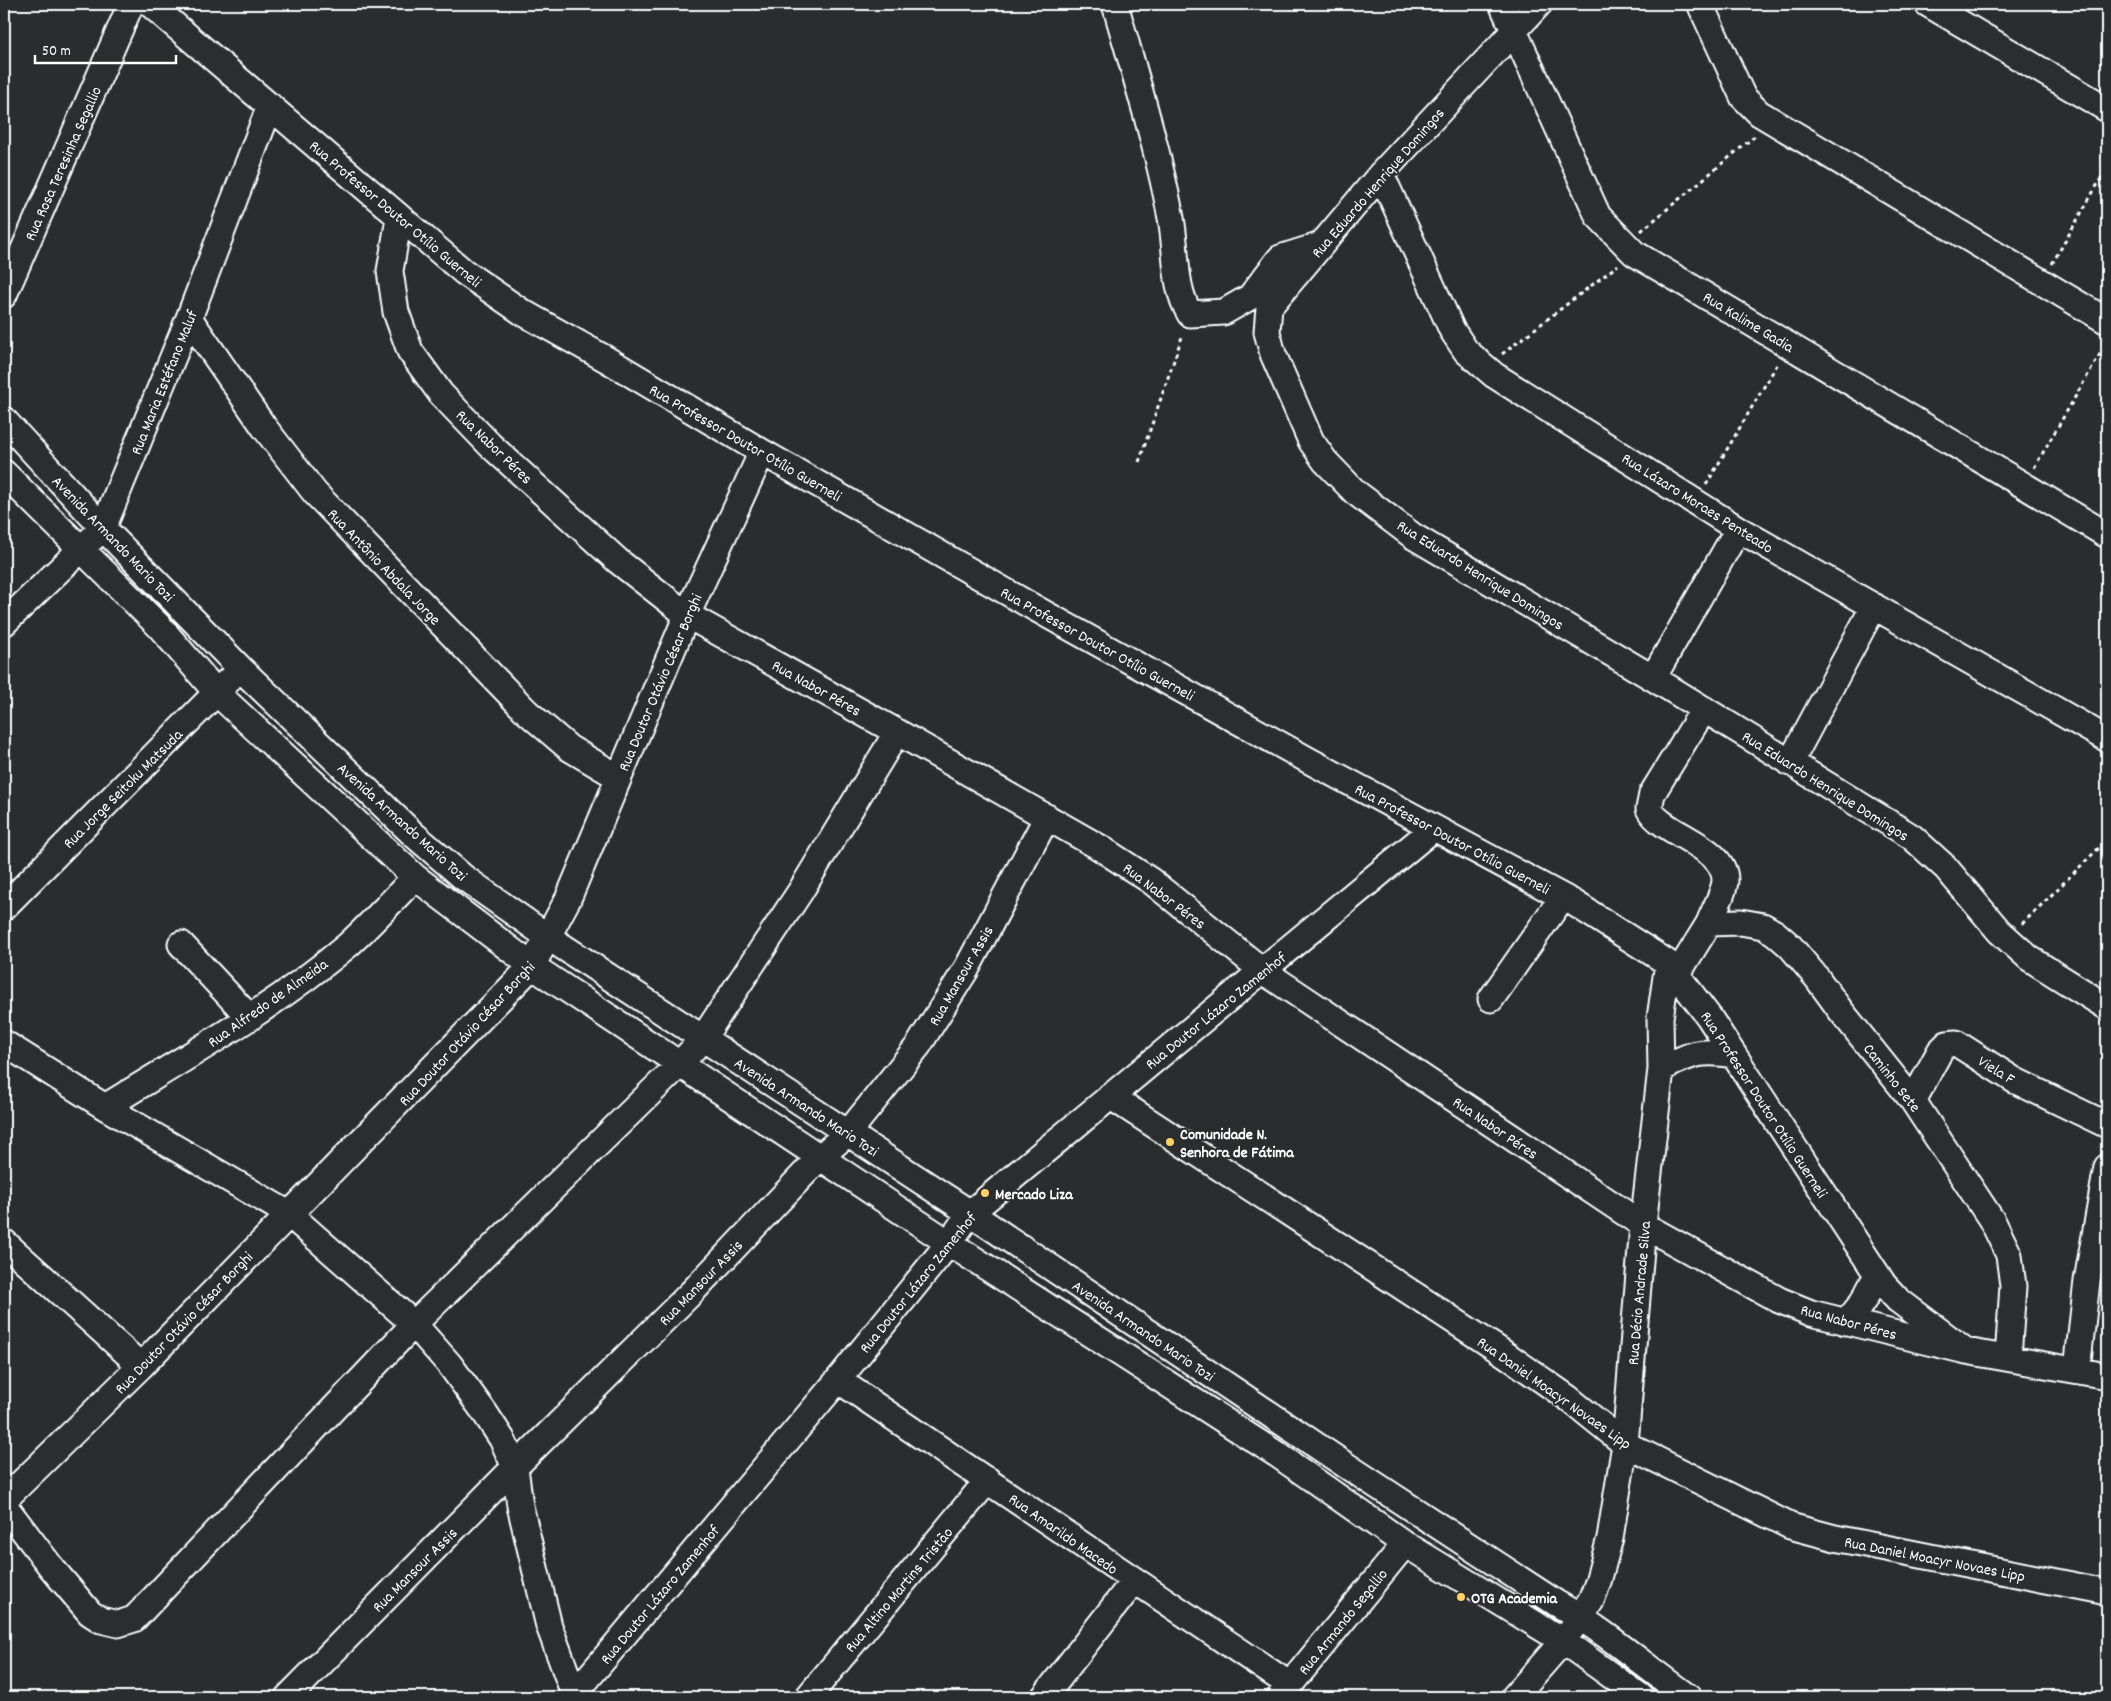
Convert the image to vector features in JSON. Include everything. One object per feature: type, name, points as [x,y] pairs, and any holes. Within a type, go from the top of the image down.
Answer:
[{"type":"street","name":"Rua Rosa Teresinha Segallio","points":[[4,295],[131,4]]},
{"type":"street","name":"Rua Professor Doutor Otílio Guerneli","points":[[150,4],[464,272],[522,312],[606,359],[762,452],[1050,616],[1574,903],[1672,969],[1709,1017],[1877,1274],[1898,1300],[1966,1351]]},
{"type":"street","points":[[1115,4],[1153,137],[1171,219],[1182,302],[1190,314],[1224,312],[1250,297],[1280,258],[1321,245]]},
{"type":"street","name":"Rua Kalime Gadia","points":[[1502,4],[1598,216],[1630,248],[2107,535]]},
{"type":"street","name":"Rua Eduardo Henrique Domingos","points":[[1539,4],[1381,174],[1269,307],[1267,332],[1273,354],[1311,441],[1325,461],[1355,492],[1414,536],[1653,678],[1912,837],[1946,868],[2007,938],[2029,958],[2107,1007]]},
{"type":"street","points":[[1700,4],[1743,97],[1759,113],[2107,321]]},
{"type":"street","points":[[1928,4],[2107,108]]},
{"type":"street","name":"Rua Maria Estéfano Maluf","points":[[4,623],[103,528],[189,318],[270,106]]},
{"type":"street","name":"Rua Lázaro Moraes Penteado","points":[[1381,174],[1452,330],[1466,351],[1485,367],[1738,528],[2107,739]]},
{"type":"street","name":"Rua Nabor Péres","points":[[399,218],[390,271],[396,312],[410,351],[441,394],[490,445],[618,561],[687,615],[1046,817],[1151,881],[1263,971],[1643,1225],[1779,1300],[1811,1313],[1966,1351],[2107,1376]]},
{"type":"street","name":"Rua Antônio Abdala Jorge","points":[[189,318],[264,427],[315,493],[527,712],[569,748],[618,777]]},
{"type":"street","name":"Avenida Armando Mario Tozi","points":[[4,420],[103,528],[241,669],[413,834],[463,877],[548,937],[848,1132],[1350,1468],[1556,1603],[1580,1616],[1688,1697]]},
{"type":"street","name":"Rua Doutor Otávio César Borghi","points":[[4,1500],[142,1366],[532,966],[568,900],[687,615],[762,452]]},
{"type":"street","name":"Avenida Armando Mario Tozi","points":[[4,473],[80,551],[160,627],[217,693],[415,877],[532,966],[950,1243],[1278,1455],[1405,1544],[1563,1641],[1641,1697]]},
{"type":"street","points":[[1653,678],[1738,528]]},
{"type":"street","points":[[1790,763],[1874,606]]},
{"type":"street","name":"Rua Jorge Seitoku Matsuda","points":[[4,907],[241,669]]},
{"type":"street","points":[[1672,969],[1709,923],[1725,882],[1724,870],[1706,851],[1659,821],[1652,815],[1649,808],[1652,794],[1704,709]]},
{"type":"street","points":[[4,1505],[57,1574],[90,1613],[101,1620],[118,1624],[134,1619],[414,1324],[680,1064],[703,1038],[800,892],[897,732]]},
{"type":"street","name":"Rua Mansour Assis","points":[[288,1697],[515,1467],[691,1293],[820,1157],[848,1132],[918,1046],[967,968],[1046,817]]},
{"type":"street","name":"Rua Doutor Lázaro Zamenhof","points":[[573,1696],[838,1380],[950,1243],[970,1213],[1434,828]]},
{"type":"street","name":"Rua Alfredo de Almeida","points":[[105,1107],[250,1018],[295,986],[349,944],[415,877]]},
{"type":"street","points":[[1492,999],[1562,898]]},
{"type":"street","name":"Caminho Sete","points":[[1709,923],[1741,922],[1762,926],[1776,933],[1818,978],[1841,1011],[1914,1100],[1993,1222],[2009,1255],[2013,1286],[2008,1358]]},
{"type":"street","points":[[181,944],[250,1018]]},
{"type":"street","name":"Rua Décio Andrade Silva","points":[[1563,1641],[1591,1601],[1610,1538],[1625,1444],[1643,1225],[1661,1069],[1660,1018],[1672,969]]},
{"type":"street","points":[[4,1043],[105,1107],[289,1214],[414,1324],[450,1366],[486,1413],[502,1439],[515,1467],[520,1506],[549,1626],[573,1696]]},
{"type":"street","name":"Viela F","points":[[1914,1100],[1940,1050],[1947,1044],[1956,1043],[2014,1080],[2107,1125]]},
{"type":"street","points":[[1661,1069],[1687,1056],[1702,1052],[1734,1055]]},
{"type":"street","name":"Rua Daniel Moacyr Novaes Lipp","points":[[1110,1096],[1505,1354],[1568,1398],[1625,1444],[1790,1526],[1835,1538],[2107,1592]]},
{"type":"street","points":[[2077,1370],[2097,1284],[2107,1167]]},
{"type":"street","points":[[4,1242],[142,1366]]},
{"type":"street","points":[[1845,1322],[1865,1300],[1877,1274]]},
{"type":"street","name":"Rua Amarildo Macedo","points":[[838,1380],[988,1480],[1134,1581],[1285,1691]]},
{"type":"street","name":"Rua Altino Martins Tristão","points":[[808,1697],[988,1480]]},
{"type":"street","name":"Rua Armando Segallio","points":[[1285,1691],[1405,1544]]},
{"type":"street","points":[[1044,1697],[1134,1581]]},
{"type":"street","points":[[1514,1697],[1563,1641]]},
{"type":"path","points":[[1485,367],[1630,248],[1772,122]]},
{"type":"path","points":[[2041,282],[2107,168]]},
{"type":"path","points":[[1139,462],[1190,314]]},
{"type":"path","points":[[2024,485],[2107,342]]},
{"type":"path","points":[[1696,502],[1789,345]]},
{"type":"path","points":[[2007,938],[2107,840]]},
{"type":"place","name":"Comunidade N. Senhora de Fátima","points":[[1170,1142]]},
{"type":"place","name":"Mercado Liza","points":[[985,1193]]},
{"type":"place","name":"OTG Academia","points":[[1461,1597]]}]
